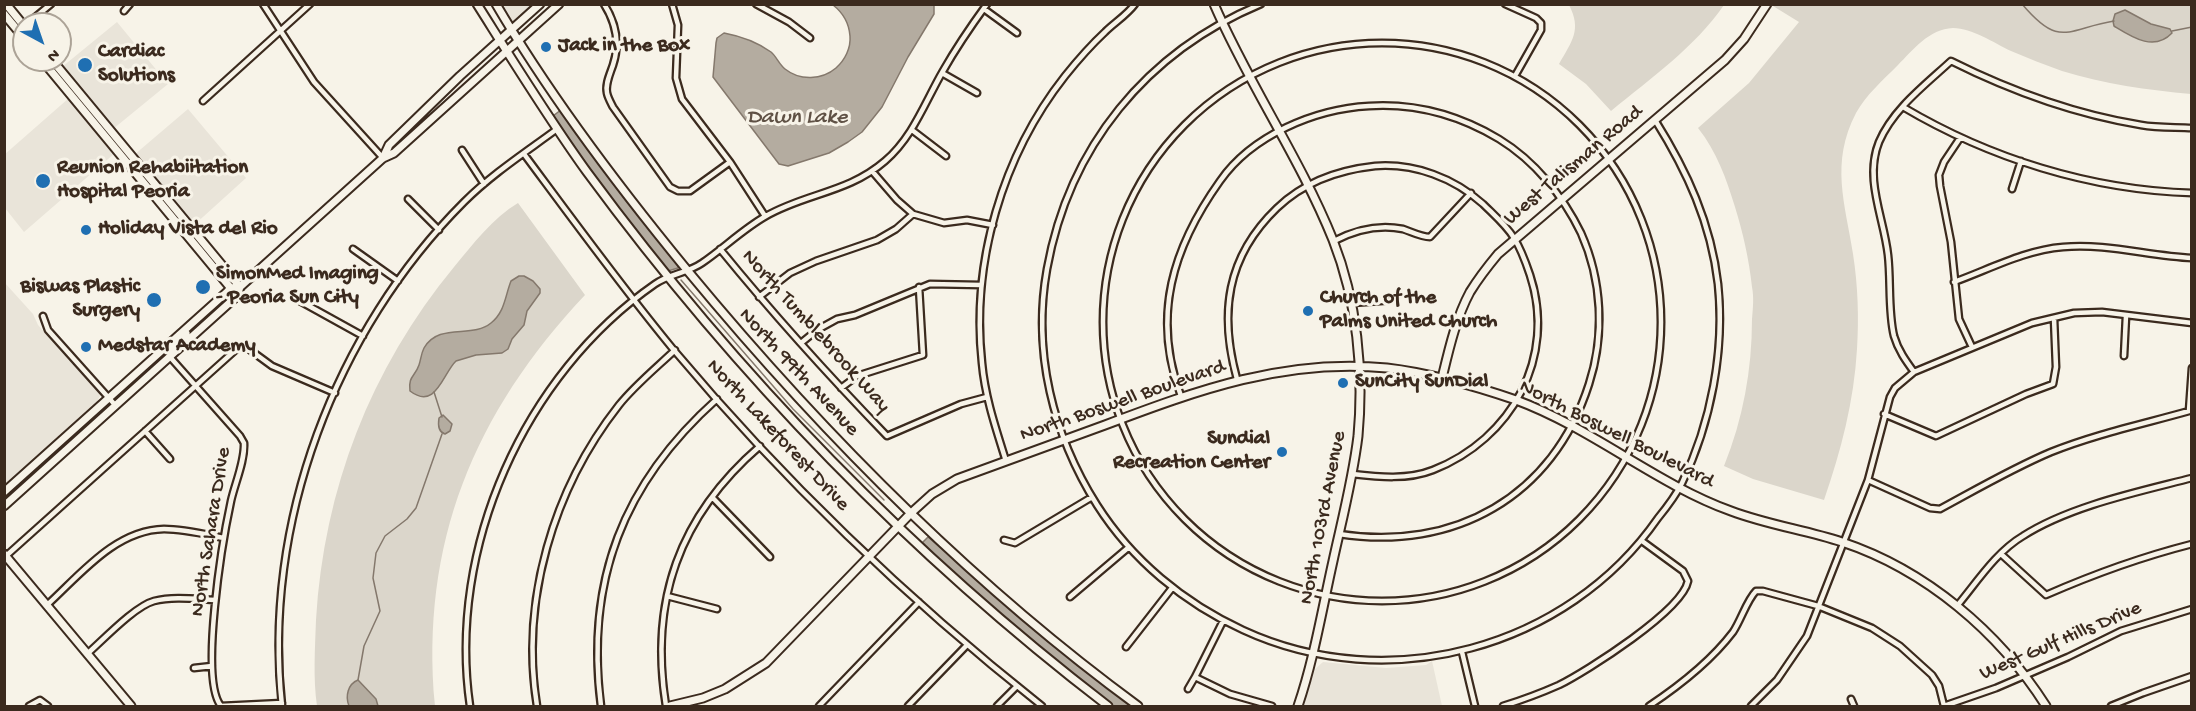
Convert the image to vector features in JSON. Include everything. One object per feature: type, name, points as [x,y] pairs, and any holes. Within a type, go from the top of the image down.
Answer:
[{"type":"street","points":[[124,11],[130,4]]},
{"type":"street","points":[[262,4],[314,82],[383,158]]},
{"type":"street","points":[[203,101],[310,4]]},
{"type":"street","name":"North 99th Avenue","points":[[477,4],[506,36],[557,129],[668,277],[802,430],[898,526],[1000,618],[1108,706]]},
{"type":"street","name":"North 99th Avenue","points":[[496,4],[506,36],[513,47],[572,119],[638,209],[730,323],[812,415],[911,513],[1032,622],[1138,706]]},
{"type":"street","points":[[383,158],[389,145],[540,4]]},
{"type":"street","points":[[4,506],[237,296],[240,287],[383,158],[394,153],[559,4]]},
{"type":"street","points":[[604,4],[614,24],[616,39],[616,54],[607,93],[613,107],[670,187],[678,191],[690,191],[730,162]]},
{"type":"street","points":[[756,4],[789,22],[810,38]]},
{"type":"street","points":[[1006,461],[987,397],[981,354],[981,285],[1000,198],[1019,149],[1044,105],[1094,42],[1135,4]]},
{"type":"street","name":"North 103rd Avenue","points":[[1214,4],[1249,77],[1308,185],[1334,241],[1352,303],[1359,368],[1358,435],[1352,474],[1313,654],[1298,706]]},
{"type":"street","points":[[1262,4],[1222,23],[1185,46],[1164,63],[1126,99],[1090,150],[1068,194],[1051,248],[1042,306],[1042,331],[1047,379],[1054,413],[1064,440],[1092,497],[1103,514],[1129,547],[1172,588],[1223,621],[1266,641],[1313,654],[1374,661],[1422,659],[1462,652],[1513,635],[1571,604],[1612,572],[1642,541],[1680,487],[1708,409],[1717,364],[1719,305],[1714,261],[1701,209],[1677,155],[1654,120]]},
{"type":"street","points":[[1505,4],[1536,18],[1541,23],[1541,30],[1515,76]]},
{"type":"street","name":"West Talisman Road","points":[[1442,378],[1451,342],[1470,292],[1498,254],[1725,60],[1744,39],[1767,4]]},
{"type":"street","points":[[673,5],[678,26],[676,78],[682,99],[730,162],[765,216]]},
{"type":"street","points":[[470,706],[466,654],[468,611],[483,528],[496,491],[527,427],[554,384],[585,345],[655,283],[700,265],[765,216],[799,200],[844,187],[872,171],[894,152],[912,130],[942,73],[985,7],[1017,33]]},
{"type":"street","points":[[1391,43],[1435,48],[1467,56],[1515,76],[1565,111],[1589,133],[1609,158],[1630,193],[1651,248],[1659,288],[1660,340],[1652,388],[1641,427],[1627,457],[1604,491],[1578,520],[1549,546],[1519,565],[1494,577],[1444,594],[1375,599],[1326,595],[1297,587],[1251,568],[1230,556],[1196,530],[1172,506],[1155,485],[1128,438],[1120,419],[1107,367],[1103,337],[1104,297],[1109,266],[1121,223],[1137,189],[1160,153],[1194,116],[1221,94],[1275,65],[1322,50],[1361,44],[1391,43]]},
{"type":"street","points":[[1914,372],[1895,340],[1892,327],[1888,253],[1873,180],[1878,144],[1891,121],[1951,61],[1988,80],[2090,115],[2144,126],[2192,128]]},
{"type":"street","points":[[55,72],[193,237],[240,287]]},
{"type":"street","points":[[942,73],[977,93]]},
{"type":"street","points":[[1181,396],[1169,348],[1168,315],[1170,293],[1180,251],[1202,206],[1225,174],[1252,149],[1278,132],[1314,116],[1360,106],[1400,105],[1442,113],[1484,130],[1526,159],[1561,198],[1585,243],[1597,290],[1599,313],[1597,352],[1593,374],[1573,427],[1549,461],[1532,480],[1509,499],[1484,514],[1454,527],[1403,538],[1339,534]]},
{"type":"street","points":[[1903,107],[1960,138],[2062,175],[2136,188],[2192,193]]},
{"type":"street","points":[[282,705],[279,648],[280,607],[290,532],[310,457],[335,393],[363,336],[398,281],[438,230],[484,184],[557,129]]},
{"type":"street","points":[[912,130],[946,156]]},
{"type":"street","points":[[1960,138],[1944,162],[1939,175],[1951,242],[1959,319],[1972,347]]},
{"type":"street","points":[[462,150],[472,169],[484,184]]},
{"type":"street","name":"North Lakeforest Drive","points":[[524,154],[634,300],[717,399],[760,446],[869,556],[968,645],[1042,706]]},
{"type":"street","points":[[2012,189],[2021,161]]},
{"type":"street","points":[[1237,379],[1228,338],[1227,307],[1240,261],[1254,235],[1285,200],[1308,185],[1344,171],[1386,165],[1438,174],[1471,193],[1514,238],[1524,258],[1537,299],[1539,318],[1537,340],[1533,360],[1517,401],[1491,434],[1462,456],[1432,470],[1388,477],[1352,474]]},
{"type":"street","points":[[872,171],[897,200],[913,214],[944,223],[967,220],[993,225]]},
{"type":"street","points":[[1334,241],[1356,231],[1374,227],[1398,228],[1430,237],[1471,193]]},
{"type":"street","points":[[408,199],[438,230]]},
{"type":"street","points":[[759,297],[790,273],[816,261],[877,240],[896,230],[913,214]]},
{"type":"street","points":[[1954,282],[2031,253],[2063,247],[2090,246],[2166,257],[2192,258]]},
{"type":"street","points":[[353,249],[398,281]]},
{"type":"street","name":"North Tumblebrook Way","points":[[720,249],[759,297],[887,436],[961,404],[987,397]]},
{"type":"street","points":[[212,259],[237,296]]},
{"type":"street","points":[[801,343],[817,330],[837,319],[855,315],[930,284],[981,285]]},
{"type":"street","points":[[4,492],[231,288],[240,287]]},
{"type":"street","points":[[841,388],[857,376],[923,355],[919,288]]},
{"type":"street","points":[[298,300],[363,336]]},
{"type":"street","points":[[1352,303],[1394,300]]},
{"type":"street","points":[[1751,706],[1777,680],[1807,636],[1868,480],[1884,414],[1895,388],[1914,372],[1972,347],[2032,323],[2074,312],[2102,312],[2192,323]]},
{"type":"street","points":[[43,316],[48,330],[116,406]]},
{"type":"street","points":[[2124,356],[2126,316]]},
{"type":"street","points":[[1884,414],[1936,436],[2026,394],[2053,384],[2056,367],[2054,318]]},
{"type":"street","points":[[170,357],[169,352],[184,337],[190,325]]},
{"type":"street","points":[[132,706],[5,555],[240,346],[246,347],[272,366],[335,393]]},
{"type":"street","points":[[537,706],[532,645],[538,587],[548,540],[573,476],[600,431],[620,404],[675,350]]},
{"type":"street","name":"North Sahara Drive","points":[[170,357],[240,436],[243,443],[224,538],[215,600],[212,666],[215,699],[221,706],[282,705]]},
{"type":"street","name":"North Boswell Boulevard","points":[[668,706],[709,696],[757,670],[783,648],[911,513],[932,494],[951,482],[1181,396],[1237,379],[1301,369],[1359,368],[1387,368],[1442,378],[1517,401],[1573,427],[1680,487],[1729,511],[1844,543],[1894,565],[1957,606],[2001,647],[2046,706]]},
{"type":"street","points":[[1868,480],[1930,508],[1940,509],[2008,471],[2053,452],[2099,435],[2189,411],[2192,368]]},
{"type":"street","points":[[601,706],[596,658],[597,633],[601,601],[614,544],[634,502],[660,459],[677,438],[717,399]]},
{"type":"street","points":[[145,431],[170,459]]},
{"type":"street","points":[[668,706],[661,660],[661,630],[675,567],[685,540],[712,497],[734,470],[760,446]]},
{"type":"street","points":[[1957,606],[2001,554],[2022,536],[2065,516],[2130,494],[2192,478]]},
{"type":"street","points":[[712,497],[770,557]]},
{"type":"street","points":[[1004,540],[1015,543],[1092,497]]},
{"type":"street","points":[[47,605],[102,555],[127,538],[166,529],[224,538]]},
{"type":"street","points":[[1503,706],[1560,684],[1607,657],[1659,616],[1685,590],[1688,581],[1685,573],[1642,541]]},
{"type":"street","points":[[2001,554],[2046,595],[2078,580],[2144,556],[2192,544]]},
{"type":"street","points":[[1070,597],[1129,547]]},
{"type":"street","points":[[1126,647],[1172,588]]},
{"type":"street","points":[[1649,706],[1674,688],[1718,648],[1743,617],[1756,591],[1818,606],[1872,628],[1900,646],[1932,675],[1939,686],[1944,706]]},
{"type":"street","points":[[667,596],[717,609]]},
{"type":"street","points":[[87,654],[136,611],[151,601],[168,598],[215,600]]},
{"type":"street","points":[[819,706],[919,602]]},
{"type":"street","name":"West Gulf Hills Drive","points":[[1944,706],[1996,688],[2121,631],[2192,609]]},
{"type":"street","points":[[1188,689],[1223,621]]},
{"type":"street","points":[[908,706],[968,645]]},
{"type":"street","points":[[1462,652],[1475,706]]},
{"type":"street","points":[[194,668],[212,666]]},
{"type":"street","points":[[2112,706],[2192,676]]},
{"type":"street","points":[[1195,677],[1230,694],[1272,706]]},
{"type":"street","points":[[997,706],[1017,686]]},
{"type":"street","points":[[1851,699],[1854,706]]},
{"type":"street","points":[[29,706],[40,700],[48,706]]},
{"type":"shaded area","points":[[499,5],[535,5],[513,22],[507,18]]},
{"type":"shaded area","points":[[1569,5],[1724,5],[1700,35],[1611,111],[1586,84],[1559,64],[1574,35],[1575,22]]},
{"type":"shaded area","points":[[1773,5],[2191,5],[2191,94],[2126,86],[2078,76],[2011,51],[1975,33],[1953,28],[1936,32],[1922,41],[1865,100],[1848,131],[1843,149],[1842,166],[1844,200],[1857,290],[1858,326],[1853,388],[1846,426],[1824,500],[1753,479],[1724,466],[1745,394],[1750,357],[1753,295],[1741,227],[1732,196],[1716,156],[1698,128],[1749,83],[1799,22]]},
{"type":"shaded area","points":[[117,22],[168,84],[113,129],[66,72],[72,72],[72,59]]},
{"type":"shaded area","name":"Reunion Rehabiitation Hospital Peoria","points":[[69,98],[115,153],[24,232],[5,208],[4,155]]},
{"type":"shaded area","points":[[188,109],[246,178],[193,226],[134,155]]},
{"type":"shaded area","points":[[518,203],[585,295],[546,340],[513,386],[485,434],[463,484],[447,535],[436,590],[433,646],[435,706],[317,706],[315,653],[321,571],[329,524],[356,433],[398,347],[424,306],[484,232]]},
{"type":"shaded area","points":[[4,282],[100,396],[95,405],[5,487]]},
{"type":"shaded area","points":[[1432,661],[1442,706],[1303,706],[1315,669],[1323,662],[1386,668],[1426,665]]},
{"type":"water","name":"Dawn Lake","points":[[833,5],[934,5],[934,14],[882,107],[862,132],[829,153],[788,166],[779,164],[713,77],[717,38],[724,33],[766,48],[791,73],[811,78],[824,75],[839,65],[845,58],[850,45],[847,22]]},
{"type":"water","points":[[2125,10],[2151,24],[2170,29],[2172,33],[2158,41],[2150,42],[2136,38],[2114,26],[2115,14]]},
{"type":"water","points":[[562,109],[678,268],[668,271],[605,190],[553,116]]},
{"type":"water","points":[[519,276],[533,281],[540,289],[540,293],[527,311],[524,325],[512,339],[508,349],[502,353],[476,355],[456,361],[438,388],[426,396],[419,396],[410,391],[411,379],[424,348],[430,340],[438,335],[483,328],[491,323],[502,309],[511,281]]},
{"type":"water","points":[[443,415],[452,424],[450,431],[445,434],[441,432],[439,425],[439,418]]},
{"type":"water","points":[[928,537],[1070,657],[1133,706],[1113,706],[1006,620],[921,544]]},
{"type":"water","points":[[358,680],[376,699],[378,706],[349,706],[348,691]]},
{"type":"waterway","points":[[2022,4],[2035,18],[2055,31],[2074,31],[2114,21]]},
{"type":"waterway","points":[[2172,31],[2192,27]]},
{"type":"waterway","points":[[681,280],[793,409],[884,500]]},
{"type":"waterway","points":[[434,392],[442,417]]},
{"type":"waterway","points":[[358,680],[364,646],[380,611],[373,578],[376,553],[385,536],[407,519],[416,508],[442,434]]},
{"type":"place","name":"Jack in the Box","points":[[546,47]]},
{"type":"place","name":"Cardiac Solutions","points":[[85,65]]},
{"type":"place","name":"Reunion Rehabiitation Hospital Peoria","points":[[43,181]]},
{"type":"place","name":"Holiday Vista del Rio","points":[[86,230]]},
{"type":"place","name":"SimonMed Imaging - Peoria Sun City","points":[[203,287]]},
{"type":"place","name":"Biswas Plastic Surgery","points":[[154,300]]},
{"type":"place","name":"Church of the Palms United Church","points":[[1308,311]]},
{"type":"place","name":"Medstar Academy","points":[[86,347]]},
{"type":"place","name":"SunCity SunDial","points":[[1343,383]]},
{"type":"place","name":"Sundial Recreation Center","points":[[1282,452]]}]
